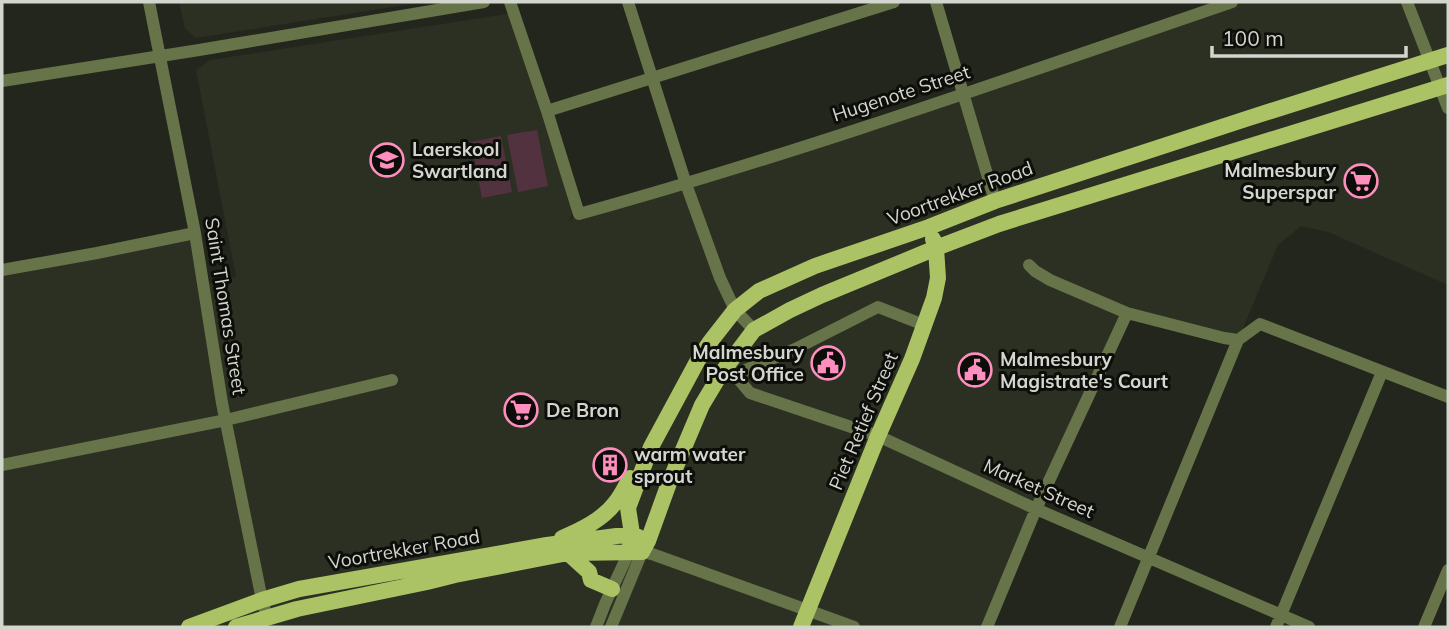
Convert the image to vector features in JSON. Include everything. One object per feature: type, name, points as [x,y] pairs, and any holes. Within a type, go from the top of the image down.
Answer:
[{"type":"main road","name":"Voortrekker Road","points":[[236,627],[267,617],[454,575],[568,553],[640,548],[632,534],[628,508],[651,447],[698,360],[718,330],[735,310],[759,291],[815,266],[995,201],[1448,55]]},
{"type":"main road","points":[[640,548],[702,405],[720,375],[754,330],[822,295],[999,224],[1444,87]]},
{"type":"main road","name":"Piet Retief Street","points":[[801,627],[912,359],[934,298],[938,278],[936,248],[929,227]]},
{"type":"main road","points":[[547,545],[580,531],[609,510],[651,447]]},
{"type":"main road","name":"Voortrekker Road","points":[[189,627],[299,589],[450,561],[632,534]]},
{"type":"main road","points":[[568,553],[589,572],[591,580],[612,589]]},
{"type":"street","name":"Saint Thomas Street","points":[[149,2],[195,233],[226,420],[267,617]]},
{"type":"street","points":[[2,81],[484,2]]},
{"type":"street","points":[[510,2],[547,111],[894,2]]},
{"type":"street","points":[[628,2],[686,184],[720,278],[735,310],[754,330]]},
{"type":"street","points":[[936,2],[995,201]]},
{"type":"street","name":"Hugenote Street","points":[[547,111],[579,214],[686,184],[1232,2]]},
{"type":"street","points":[[1407,2],[1444,87],[1448,108]]},
{"type":"street","points":[[2,270],[195,233]]},
{"type":"street","points":[[1029,265],[1050,280],[1127,313],[1238,340]]},
{"type":"street","name":"Market Street","points":[[924,324],[878,307],[795,349],[743,371],[740,381],[750,393],[878,436],[1149,558],[1278,621],[1309,627]]},
{"type":"street","points":[[987,627],[1036,509],[1127,313]]},
{"type":"street","points":[[1121,627],[1238,340],[1260,324],[1448,397]]},
{"type":"street","points":[[1278,621],[1382,372]]},
{"type":"street","points":[[2,465],[226,420],[392,380]]},
{"type":"street","points":[[596,627],[612,589],[640,548]]},
{"type":"street","points":[[640,548],[854,627]]},
{"type":"street","points":[[611,627],[640,548]]},
{"type":"street","points":[[1424,627],[1448,570]]},
{"type":"shaded area","points":[[179,2],[424,2],[196,38],[185,29]]},
{"type":"shaded area","points":[[1232,2],[1448,2],[1448,285],[1328,232],[1301,226],[1278,245],[1238,340],[1127,314],[987,627],[2,627],[2,270],[195,233],[202,285],[236,277],[196,70],[210,60],[507,14],[518,21],[575,210],[568,221],[579,214]]},
{"type":"shaded area","points":[[537,130],[548,186],[518,192],[507,135]]},
{"type":"shaded area","points":[[501,136],[512,192],[482,198],[471,142]]},
{"type":"place","name":"Laerskool Swartland","points":[[387,160]]},
{"type":"place","name":"Malmesbury Superspar","points":[[1361,181]]},
{"type":"place","name":"Malmesbury Post Office","points":[[828,363]]},
{"type":"place","name":"Malmesbury Magistrate's Court","points":[[975,370]]},
{"type":"place","name":"De Bron","points":[[521,410]]},
{"type":"place","name":"warm water sprout","points":[[610,465]]}]
